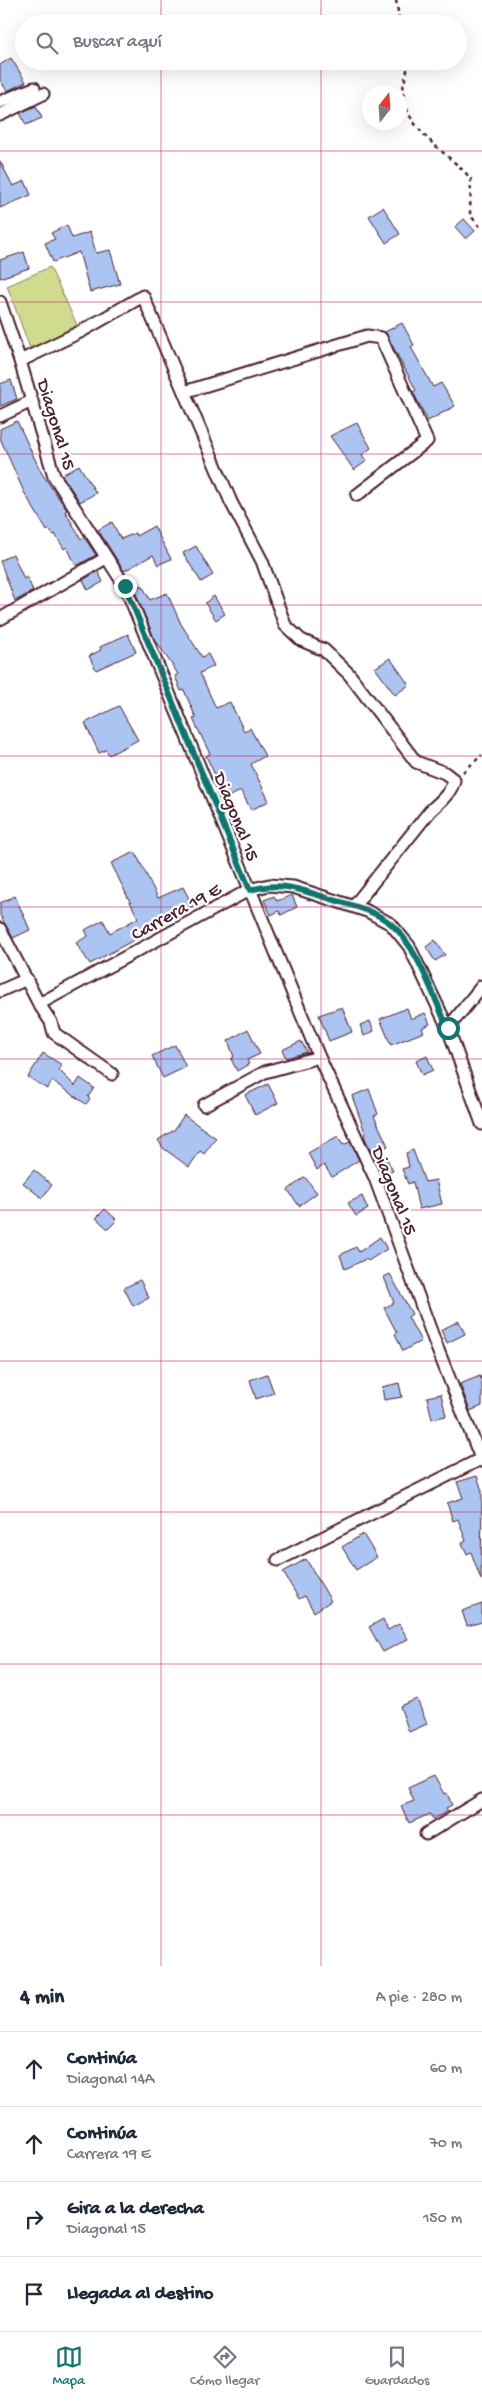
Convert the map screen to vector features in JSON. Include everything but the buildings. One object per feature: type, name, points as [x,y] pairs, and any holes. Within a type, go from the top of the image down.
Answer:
[{"type":"street","points":[[0,102],[39,91],[0,115]]},
{"type":"street","points":[[20,360],[82,332],[143,296],[231,502],[262,561],[285,625],[301,640],[324,650],[348,674],[416,762],[445,773],[454,780],[453,785],[440,802],[430,811],[354,906]]},
{"type":"street","name":"Diagonal 15","points":[[0,302],[20,360],[54,476],[125,586],[319,1057],[375,1178],[436,1345],[482,1460]]},
{"type":"street","points":[[184,392],[367,336],[381,338],[427,441],[357,495]]},
{"type":"street","points":[[0,416],[32,401]]},
{"type":"street","points":[[0,619],[106,558]]},
{"type":"street","name":"Carrera 19 E","points":[[40,1004],[250,890],[269,885],[293,887],[354,906],[391,924],[409,946],[448,1028]]},
{"type":"street","points":[[0,929],[51,1022],[54,1033],[112,1074]]},
{"type":"street","points":[[0,990],[27,978]]},
{"type":"street","points":[[482,986],[448,1028],[482,1124]]},
{"type":"street","points":[[204,1105],[265,1072],[319,1057]]},
{"type":"street","points":[[278,1560],[482,1460]]},
{"type":"street","points":[[426,1834],[482,1800]]},
{"type":"path","points":[[396,0],[398,15]]},
{"type":"path","points":[[407,70],[403,92],[408,112],[428,140],[440,152],[460,165],[471,179],[470,215],[482,229]]},
{"type":"path","points":[[454,780],[482,755]]},
{"type":"green space","points":[[50,267],[78,327],[31,351],[7,286]]},
{"type":"route","points":[[125,586],[250,890],[269,885],[293,887],[367,911],[391,924],[409,946],[448,1028]]}]
